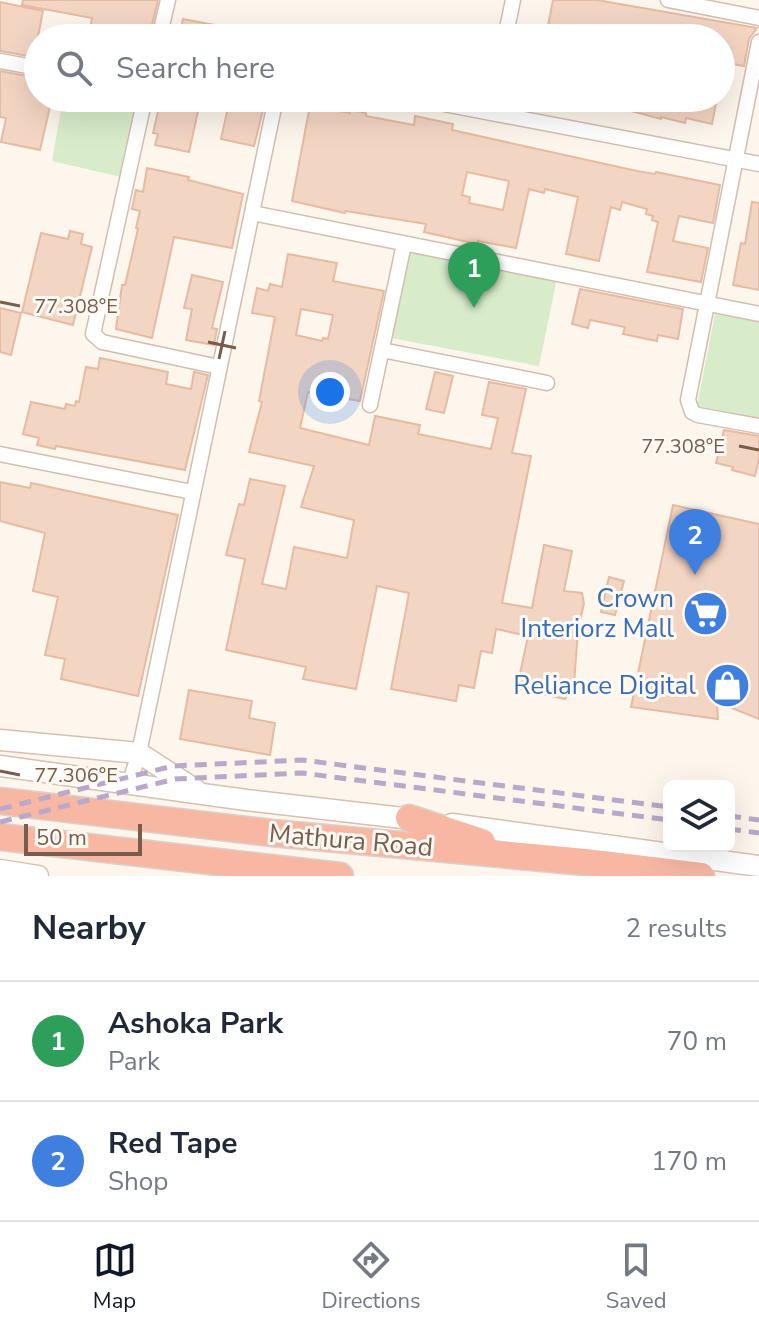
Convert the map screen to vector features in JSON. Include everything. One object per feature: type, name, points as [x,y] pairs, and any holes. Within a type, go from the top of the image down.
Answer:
[{"type":"highway","name":"Mathura Road","points":[[0,801],[272,833],[701,876]]},
{"type":"highway","points":[[409,818],[527,857]]},
{"type":"highway","name":"Mathura Road","points":[[0,837],[340,876]]},
{"type":"main road","points":[[0,740],[139,753],[201,793]]},
{"type":"main road","points":[[0,766],[759,866]]},
{"type":"main road","points":[[0,870],[38,876]]},
{"type":"street","points":[[162,24],[168,0]]},
{"type":"street","points":[[508,24],[513,0]]},
{"type":"street","points":[[668,0],[759,18]]},
{"type":"street","points":[[759,42],[689,393],[689,407],[698,415],[759,426]]},
{"type":"street","points":[[0,61],[24,65]]},
{"type":"street","points":[[142,112],[93,334],[102,342],[219,367]]},
{"type":"street","points":[[129,785],[139,753],[273,112]]},
{"type":"street","points":[[523,112],[759,164]]},
{"type":"street","points":[[252,213],[759,314]]},
{"type":"street","points":[[370,405],[404,244]]},
{"type":"street","points":[[382,350],[547,383]]},
{"type":"street","points":[[0,454],[192,492]]},
{"type":"green space","points":[[61,112],[135,112],[121,177],[52,161]]},
{"type":"green space","points":[[407,254],[557,278],[539,366],[391,338]]},
{"type":"green space","points":[[715,314],[759,322],[759,417],[697,406]]},
{"type":"building","points":[[23,0],[158,0],[152,24],[91,24],[92,18],[22,5]]},
{"type":"building","points":[[553,0],[597,0],[734,24],[548,24]]},
{"type":"building","points":[[0,2],[43,11],[40,24],[24,24],[24,55],[0,51]]},
{"type":"building","points":[[183,19],[209,24],[182,24]]},
{"type":"building","points":[[735,24],[757,28],[749,39],[744,66],[735,64]]},
{"type":"building","points":[[0,71],[24,75],[24,112],[49,112],[40,150],[1,142],[6,118],[0,117]]},
{"type":"building","points":[[158,112],[198,112],[189,152],[155,145],[158,134],[153,133]]},
{"type":"building","points":[[227,112],[262,112],[254,146],[221,139]]},
{"type":"building","points":[[309,112],[361,112],[366,116],[414,125],[415,116],[453,124],[452,130],[637,171],[720,185],[713,223],[679,216],[673,241],[708,248],[701,282],[647,272],[658,222],[646,214],[647,209],[622,202],[620,210],[611,207],[599,261],[566,254],[578,197],[545,189],[544,193],[529,189],[516,248],[478,241],[477,244],[424,232],[426,224],[345,213],[292,201]],"holes":[[[467,172],[509,181],[503,210],[469,203],[470,197],[462,195]]]},
{"type":"building","points":[[635,112],[714,112],[712,124],[686,118],[685,123]]},
{"type":"building","points":[[147,168],[243,194],[232,248],[174,237],[152,338],[116,329],[122,285],[125,285],[138,229],[140,211],[132,209],[136,190],[143,192]]},
{"type":"building","points":[[752,202],[759,203],[759,290],[733,285],[741,243],[745,244]]},
{"type":"building","points":[[70,231],[83,234],[81,244],[92,247],[73,325],[22,312],[41,233],[68,239]]},
{"type":"building","points":[[288,254],[337,263],[333,281],[384,291],[360,401],[308,392],[300,428],[369,445],[375,416],[420,425],[418,434],[491,449],[498,418],[482,415],[489,382],[526,389],[512,453],[531,456],[502,603],[532,608],[544,545],[572,551],[564,591],[582,593],[584,603],[578,630],[574,685],[565,699],[517,688],[528,636],[496,629],[492,653],[481,651],[474,688],[459,685],[456,701],[391,689],[409,593],[377,586],[356,689],[303,679],[306,667],[226,650],[245,559],[226,555],[239,504],[244,505],[250,479],[285,486],[262,584],[286,589],[294,547],[347,558],[354,520],[301,507],[314,466],[249,452],[262,402],[259,401],[275,317],[252,313],[257,288],[268,291],[270,284],[282,287]],"holes":[[[301,309],[333,315],[328,339],[323,338],[322,341],[296,335]]]},
{"type":"building","points":[[192,275],[223,282],[212,328],[217,329],[214,345],[186,340],[192,309],[184,308]]},
{"type":"building","points":[[580,289],[683,309],[678,339],[658,335],[657,341],[623,334],[625,327],[590,320],[588,328],[572,324]]},
{"type":"building","points":[[0,308],[21,313],[11,355],[0,352]]},
{"type":"building","points":[[100,358],[168,372],[166,384],[191,389],[194,372],[208,375],[185,470],[37,445],[39,438],[23,434],[31,402],[65,409],[66,404],[75,406],[76,401],[79,402],[86,367],[98,369]]},
{"type":"building","points":[[435,372],[453,376],[444,413],[426,409]]},
{"type":"building","points":[[724,430],[759,436],[755,476],[716,463]]},
{"type":"building","points":[[0,482],[30,488],[31,483],[178,515],[138,696],[61,679],[65,659],[45,655],[58,597],[33,591],[45,533],[0,521]]},
{"type":"building","name":"Crown Interiorz Mall","points":[[673,505],[759,524],[759,719],[717,702],[718,719],[631,707]]},
{"type":"building","points":[[609,577],[624,581],[615,615],[601,612]]},
{"type":"building","points":[[189,690],[252,701],[249,718],[275,723],[270,755],[180,739]]},
{"type":"railway","points":[[0,809],[173,766],[302,760],[663,806]]},
{"type":"railway","points":[[0,822],[175,779],[302,773],[663,819]]},
{"type":"railway","points":[[735,817],[759,820]]},
{"type":"railway","points":[[735,830],[759,833]]},
{"type":"place","name":"Ashoka Park","points":[[474,308]]},
{"type":"place","name":"Red Tape","points":[[695,575]]},
{"type":"place","name":"Crown Interiorz Mall","points":[[705,613]]},
{"type":"place","name":"Reliance Digital","points":[[727,685]]}]
